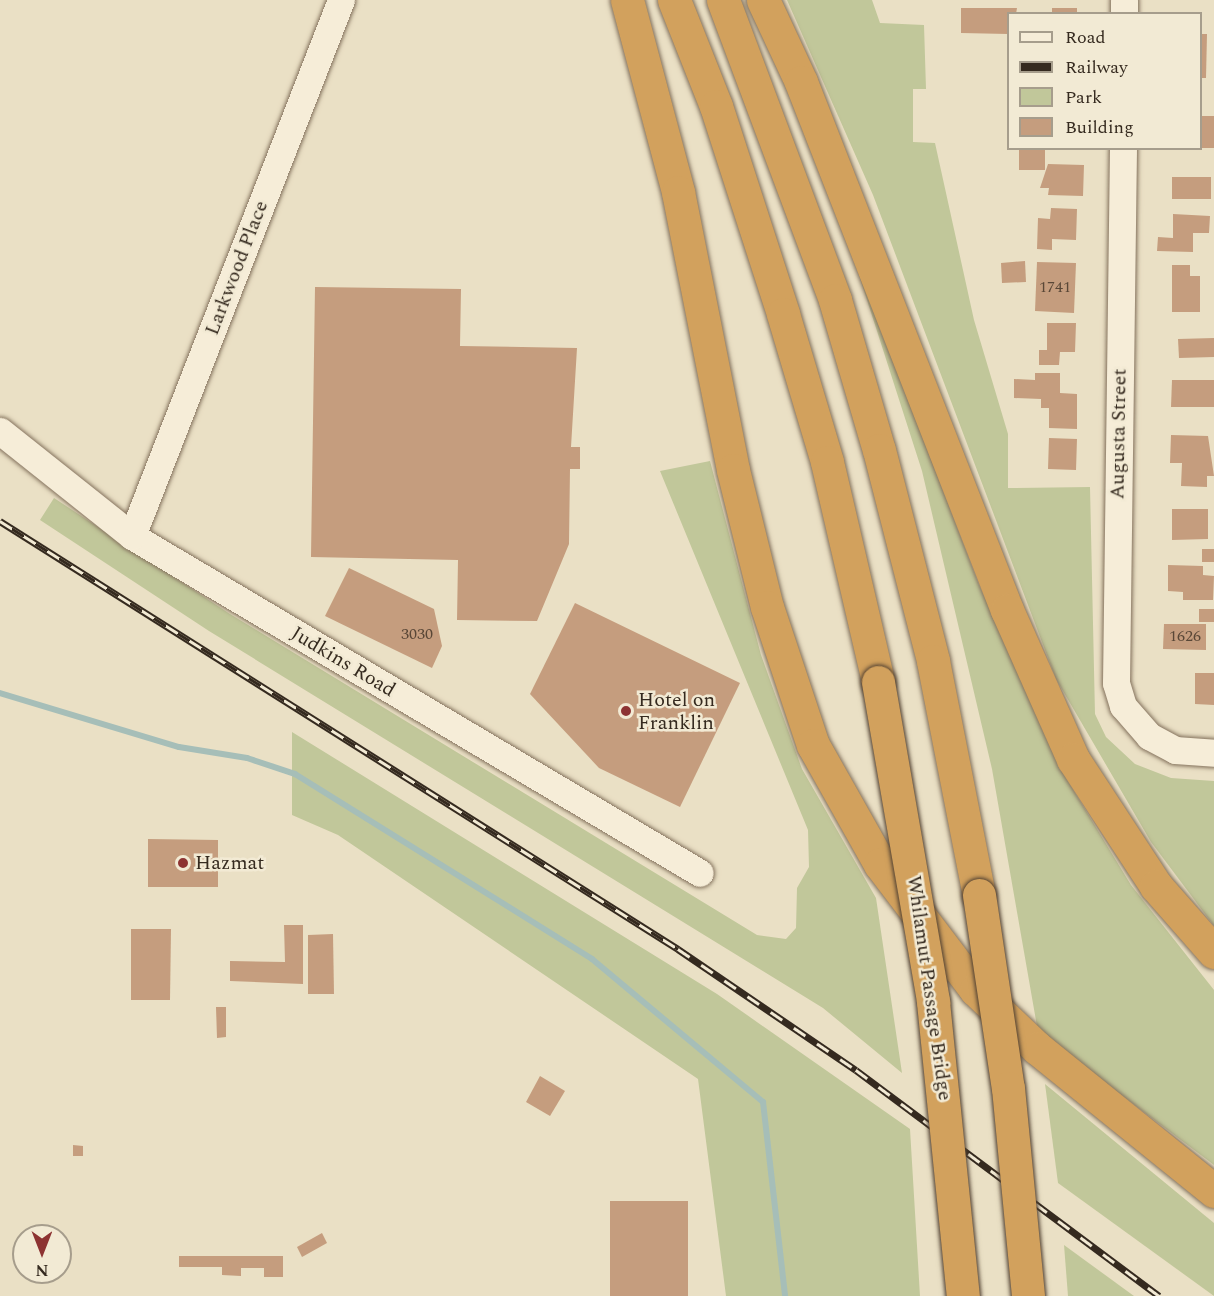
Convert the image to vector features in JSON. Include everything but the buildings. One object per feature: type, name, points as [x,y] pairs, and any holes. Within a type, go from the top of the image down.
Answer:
[{"type":"highway","points":[[627,0],[678,192],[733,470],[767,607],[813,745],[880,864],[975,990],[1037,1048],[1214,1191]]},
{"type":"highway","name":"Whilamut Passage Bridge","points":[[674,0],[716,106],[790,336],[827,462],[878,682],[933,1002],[963,1296]]},
{"type":"highway","points":[[723,0],[835,300],[879,450],[933,661],[979,895],[1008,1088],[1028,1296]]},
{"type":"highway","points":[[763,0],[801,82],[1007,610],[1073,759],[1156,885],[1214,952]]},
{"type":"street","name":"Larkwood Place","points":[[132,536],[341,0]]},
{"type":"street","name":"Augusta Street","points":[[1123,150],[1115,662],[1119,695],[1130,717],[1167,746],[1214,753]]},
{"type":"street","name":"Judkins Road","points":[[0,431],[132,536],[700,873]]},
{"type":"green space","points":[[787,0],[872,0],[880,23],[924,25],[926,89],[913,89],[913,142],[935,143],[974,320],[1008,434],[1008,488],[1090,487],[1095,714],[1106,737],[1135,764],[1171,778],[1214,781],[1214,926],[1151,842],[1056,679],[873,195]]},
{"type":"green space","points":[[849,244],[979,585],[1069,783],[1131,885],[1214,990],[1214,1165],[1038,1032],[992,769],[922,471]]},
{"type":"green space","points":[[710,461],[761,655],[802,769],[876,898],[902,1073],[823,1008],[209,631],[40,520],[54,498],[230,614],[757,935],[786,939],[796,928],[797,888],[809,867],[808,830],[660,471]]},
{"type":"green space","points":[[292,732],[717,994],[910,1129],[920,1296],[726,1296],[698,1079],[338,835],[292,815]]},
{"type":"green space","points":[[1045,1084],[1214,1223],[1214,1296],[1058,1183]]},
{"type":"green space","points":[[1064,1245],[1134,1296],[1068,1296]]},
{"type":"waterway","points":[[0,693],[179,747],[247,758],[295,774],[592,959],[763,1102],[785,1296]]},
{"type":"railway","points":[[0,521],[678,949],[856,1070],[1159,1296]]},
{"type":"place","name":"Hotel on Franklin","points":[[626,711]]},
{"type":"place","name":"Hazmat","points":[[183,863]]}]
